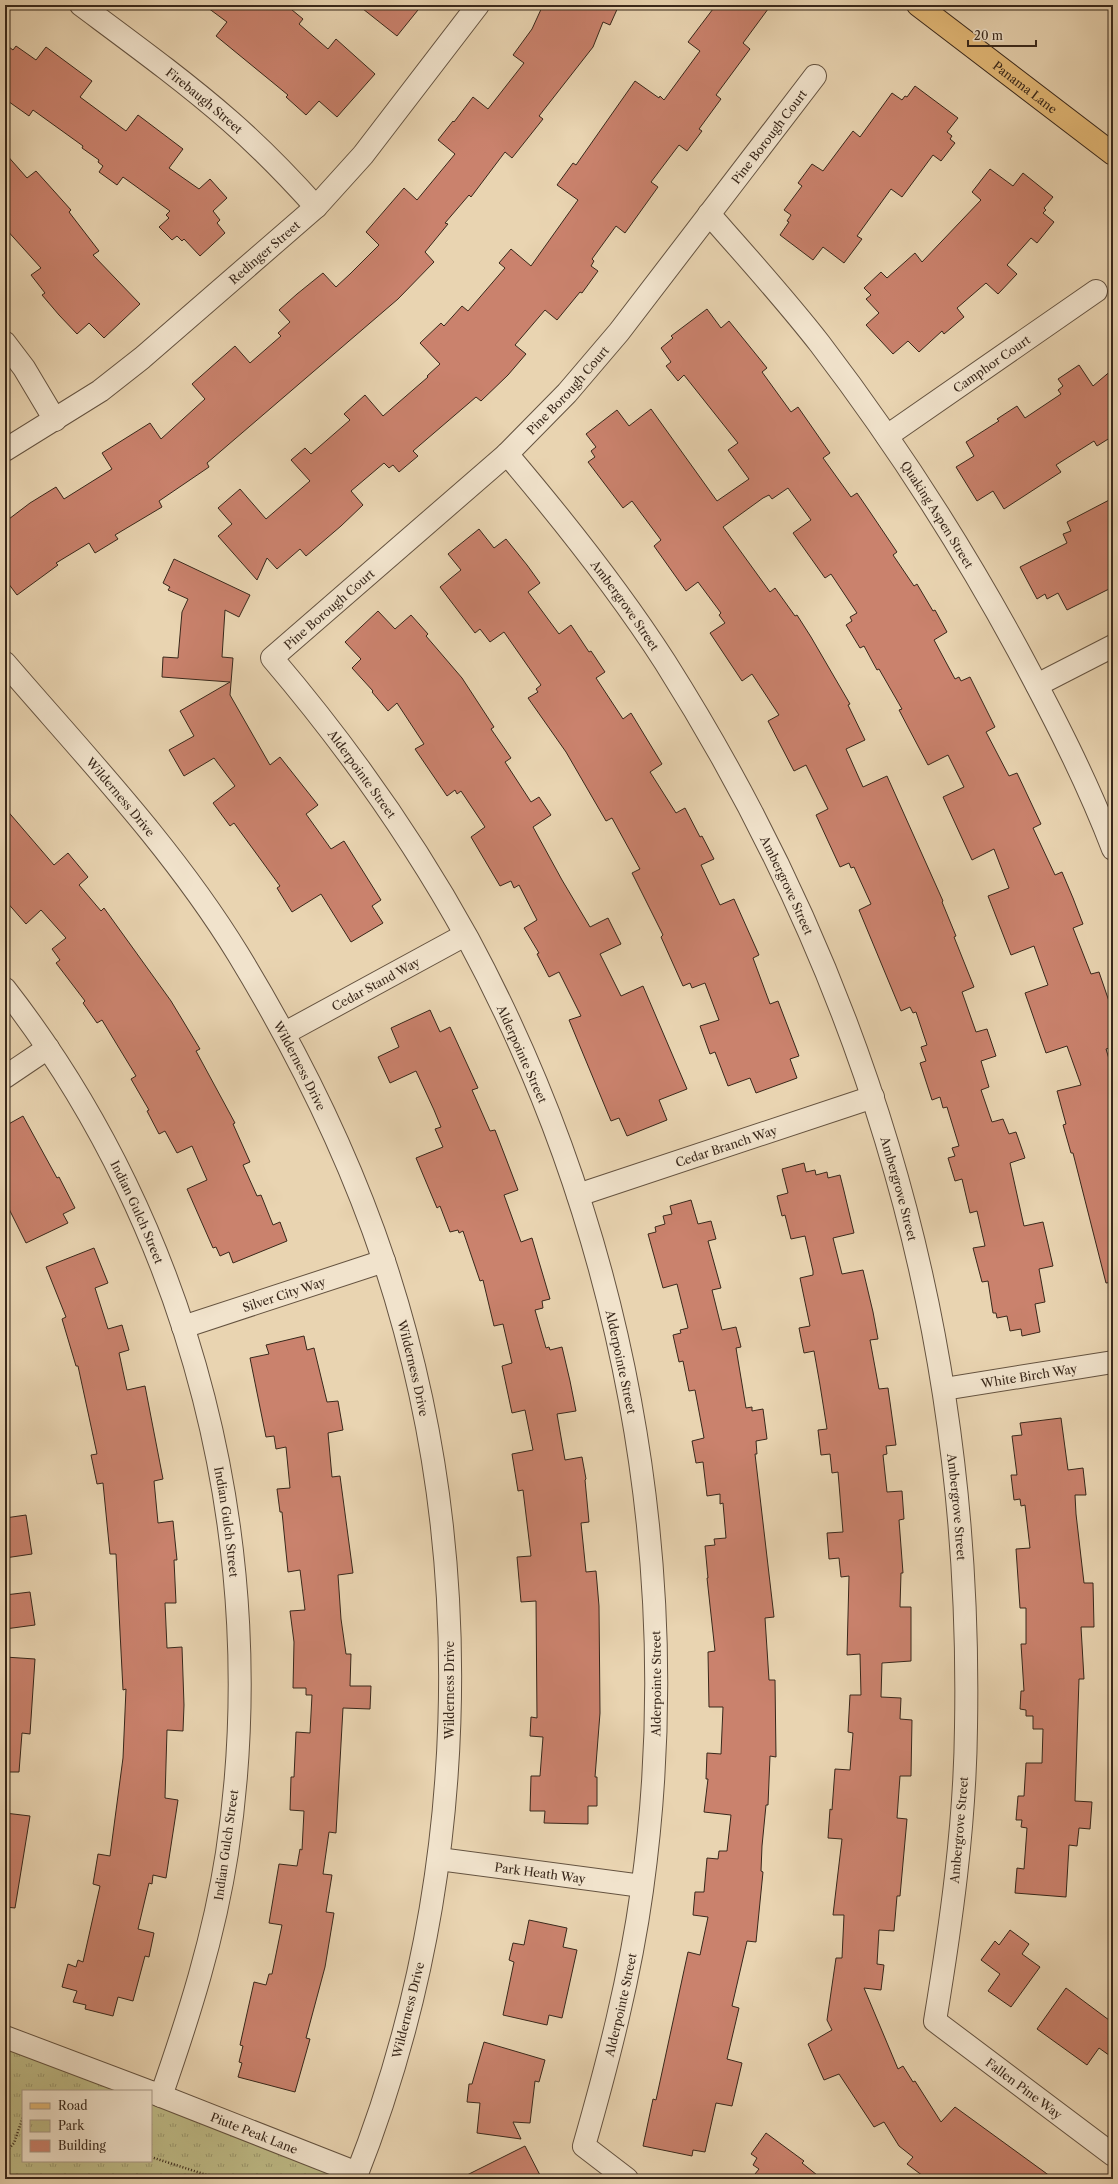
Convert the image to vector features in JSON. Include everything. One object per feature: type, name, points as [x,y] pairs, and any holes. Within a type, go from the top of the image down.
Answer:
[{"type":"main road","name":"Panama Lane","points":[[918,5],[1113,154]]},
{"type":"street","name":"Firebaugh Street","points":[[81,5],[184,82],[230,121],[275,163],[316,207]]},
{"type":"street","name":"Redinger Street","points":[[5,450],[100,391],[142,358],[316,207],[363,155],[478,5]]},
{"type":"street","name":"Pine Borough Court","points":[[272,658],[507,454],[567,392],[619,332],[815,76]]},
{"type":"street","name":"Quaking Aspen Street","points":[[709,214],[772,286],[820,345],[887,436],[922,488],[982,585],[1037,685],[1065,741],[1113,849]]},
{"type":"street","name":"Camphor Court","points":[[887,436],[1096,291]]},
{"type":"street","points":[[5,343],[24,368],[55,420]]},
{"type":"street","name":"Ambergrove Street","points":[[507,454],[547,502],[607,579],[662,659],[714,742],[761,828],[803,916],[841,1006],[874,1098],[905,1205],[926,1293],[944,1389],[961,1535],[966,1633],[966,1730],[961,1828],[951,1925],[936,2021]]},
{"type":"street","points":[[1037,685],[1113,646]]},
{"type":"street","name":"Alderpointe Street","points":[[272,658],[348,752],[410,841],[465,935],[519,1043],[550,1118],[578,1195],[607,1294],[630,1400],[643,1480],[651,1565],[656,1696],[651,1805],[642,1886],[625,1989],[607,2068],[584,2146],[627,2179]]},
{"type":"street","name":"Wilderness Drive","points":[[5,663],[138,817],[182,873],[236,950],[285,1033],[326,1115],[354,1180],[384,1261],[403,1326],[420,1395],[437,1487],[447,1581],[450,1691],[448,1769],[439,1859],[423,1952],[407,2020],[387,2088],[356,2176]]},
{"type":"street","name":"Cedar Stand Way","points":[[285,1033],[465,935]]},
{"type":"street","name":"Indian Gulch Street","points":[[5,989],[48,1048],[86,1110],[124,1180],[149,1234],[183,1327],[204,1398],[221,1476],[232,1547],[239,1634],[239,1713],[236,1774],[227,1852],[212,1930],[192,2007],[153,2093]]},
{"type":"street","points":[[5,1077],[48,1048]]},
{"type":"street","name":"Cedar Branch Way","points":[[578,1195],[874,1098]]},
{"type":"street","name":"Silver City Way","points":[[183,1327],[384,1261]]},
{"type":"street","name":"White Birch Way","points":[[944,1389],[1113,1362]]},
{"type":"street","name":"Park Heath Way","points":[[439,1859],[642,1886]]},
{"type":"street","name":"Fallen Pine Way","points":[[936,2021],[1113,2155]]},
{"type":"street","name":"Piute Peak Lane","points":[[5,2037],[145,2090]]},
{"type":"street","name":"Piute Peak Lane","points":[[153,2093],[356,2176]]},
{"type":"path","points":[[5,2153],[14,2143],[22,2120]]},
{"type":"path","points":[[152,2157],[219,2179]]},
{"type":"green space","points":[[5,2037],[145,2090],[22,2090],[22,2162],[152,2162],[152,2092],[355,2179],[5,2179]]},
{"type":"building","points":[[204,5],[286,5],[303,19],[299,24],[328,49],[336,39],[375,74],[337,117],[319,101],[306,115],[286,97],[288,95],[216,36],[227,22]]},
{"type":"building","points":[[358,5],[422,5],[397,36]]},
{"type":"building","points":[[543,5],[619,5],[610,25],[603,22],[593,47],[539,116],[543,119],[512,158],[505,152],[471,197],[469,195],[445,223],[448,224],[425,252],[434,262],[398,299],[207,463],[209,467],[159,501],[162,507],[115,535],[118,539],[95,553],[89,543],[56,563],[58,565],[17,595],[5,579],[5,522],[30,503],[56,487],[64,499],[112,469],[102,453],[150,423],[161,439],[205,399],[192,384],[235,346],[250,363],[281,336],[278,333],[290,322],[279,310],[323,273],[336,287],[350,274],[379,245],[366,232],[404,188],[417,200],[455,154],[438,140],[453,121],[454,122],[473,97],[488,109],[524,63],[513,55],[532,29]]},
{"type":"building","points":[[716,5],[771,5],[743,43],[750,49],[716,95],[721,99],[699,129],[702,131],[687,151],[679,145],[651,182],[658,187],[625,233],[616,226],[592,259],[594,261],[591,266],[598,271],[582,293],[580,292],[557,320],[545,310],[515,345],[526,354],[508,375],[481,401],[476,397],[413,451],[418,456],[399,472],[393,465],[389,468],[384,463],[351,491],[363,505],[341,526],[306,556],[300,549],[277,569],[267,558],[257,580],[218,536],[232,524],[218,508],[240,489],[266,519],[310,481],[291,460],[305,448],[311,454],[350,420],[344,414],[365,395],[383,416],[428,377],[427,376],[440,364],[420,343],[441,323],[444,326],[462,306],[468,311],[505,268],[499,263],[511,249],[531,266],[578,200],[557,185],[573,163],[576,165],[635,81],[664,100],[700,51],[688,42]]},
{"type":"building","points":[[5,44],[13,50],[16,46],[36,60],[46,47],[92,81],[80,97],[126,131],[138,115],[183,149],[169,168],[199,189],[210,179],[227,198],[213,211],[220,220],[217,223],[225,233],[200,256],[184,239],[182,241],[177,236],[172,240],[159,227],[169,218],[166,215],[170,211],[123,177],[117,185],[99,172],[103,166],[98,162],[99,160],[82,148],[83,146],[33,110],[29,116],[5,99]]},
{"type":"building","points":[[915,86],[958,118],[947,132],[952,136],[950,139],[955,143],[941,161],[933,155],[902,197],[891,189],[857,236],[862,239],[844,263],[823,247],[813,260],[780,235],[789,222],[787,221],[791,215],[784,210],[802,186],[798,183],[812,164],[823,171],[853,131],[860,137],[892,93],[902,100],[905,96],[907,97]]},
{"type":"building","points":[[5,153],[27,178],[36,171],[71,210],[69,212],[99,251],[93,255],[140,304],[104,338],[89,323],[77,334],[59,315],[42,295],[45,293],[31,275],[41,268],[5,228]]},
{"type":"building","points":[[990,169],[1013,186],[1023,173],[1053,197],[1044,208],[1046,210],[1043,213],[1054,222],[1037,243],[1031,238],[1007,265],[1017,274],[998,294],[986,283],[957,308],[964,317],[944,334],[942,331],[919,352],[908,341],[893,354],[866,325],[879,313],[866,299],[871,295],[864,288],[881,272],[887,278],[915,253],[922,262],[981,200],[972,192]]},
{"type":"building","points":[[707,309],[721,328],[729,321],[767,368],[762,372],[791,412],[798,407],[830,453],[823,458],[851,497],[857,493],[897,552],[893,555],[914,586],[917,584],[933,611],[935,610],[947,632],[934,640],[955,679],[959,677],[961,681],[970,677],[995,727],[986,732],[1009,776],[1017,773],[1041,824],[1033,828],[1055,875],[1062,872],[1083,924],[1073,928],[1091,974],[1099,972],[1113,1013],[1113,1047],[1106,1049],[1113,1072],[1113,1282],[1106,1283],[1073,1153],[1071,1153],[1063,1125],[1066,1124],[1057,1091],[1081,1085],[1067,1046],[1046,1053],[1025,993],[1048,985],[1034,946],[1011,955],[988,896],[1009,888],[994,849],[972,860],[943,797],[964,787],[948,755],[928,765],[899,710],[902,709],[879,669],[877,670],[864,646],[860,648],[846,625],[852,621],[850,617],[857,613],[831,574],[825,578],[793,533],[811,520],[788,488],[772,499],[769,495],[763,498],[723,527],[770,592],[775,588],[795,616],[797,615],[811,637],[850,704],[848,705],[865,740],[846,749],[863,787],[887,776],[943,901],[942,902],[956,936],[954,937],[974,987],[962,992],[976,1032],[987,1029],[996,1056],[981,1061],[989,1087],[981,1090],[992,1122],[1003,1119],[1009,1134],[1016,1132],[1025,1158],[1010,1163],[1024,1226],[1043,1222],[1053,1266],[1039,1269],[1045,1302],[1035,1304],[1040,1332],[1022,1336],[1021,1329],[1010,1331],[1007,1316],[997,1318],[996,1313],[993,1313],[988,1281],[982,1282],[973,1248],[985,1246],[977,1211],[970,1213],[962,1179],[955,1181],[948,1158],[955,1156],[952,1148],[959,1146],[947,1107],[943,1108],[940,1097],[932,1100],[920,1063],[926,1061],[921,1047],[927,1045],[916,1012],[913,1013],[910,1007],[901,1011],[859,910],[871,904],[854,867],[851,868],[849,863],[840,867],[816,815],[828,809],[806,765],[794,771],[768,721],[779,715],[752,674],[742,681],[710,633],[725,623],[719,615],[721,613],[698,582],[686,591],[654,546],[661,540],[632,501],[623,508],[588,462],[595,457],[591,451],[596,447],[586,434],[617,410],[629,426],[651,409],[717,501],[749,479],[728,450],[738,443],[684,375],[678,381],[666,366],[671,362],[661,348],[673,338],[671,336]]},
{"type":"building","points":[[1079,365],[1093,386],[1113,369],[1113,436],[1097,446],[1094,441],[1056,465],[1061,472],[1004,509],[993,491],[977,501],[956,467],[974,456],[966,442],[999,421],[997,419],[1017,406],[1025,418],[1061,394],[1058,390],[1063,386],[1058,379]]},
{"type":"building","points":[[1113,498],[1113,587],[1067,610],[1058,593],[1047,599],[1045,594],[1037,599],[1020,567],[1067,543],[1063,534],[1071,531],[1067,522]]},
{"type":"building","points":[[479,529],[494,548],[506,539],[527,565],[540,583],[528,592],[559,634],[571,625],[589,652],[591,651],[605,672],[596,678],[623,719],[631,713],[662,764],[650,772],[676,813],[685,808],[700,837],[702,836],[714,859],[701,865],[720,905],[734,899],[759,955],[753,958],[770,1004],[778,1001],[799,1056],[790,1059],[797,1078],[756,1093],[750,1078],[728,1086],[715,1052],[710,1054],[700,1026],[719,1020],[705,983],[692,988],[690,983],[683,986],[661,937],[663,935],[632,873],[640,869],[612,818],[606,821],[566,752],[528,698],[538,692],[536,689],[541,685],[504,632],[490,642],[480,629],[475,633],[440,587],[461,570],[448,554]]},
{"type":"building","points":[[174,559],[250,595],[239,617],[225,610],[222,657],[233,658],[230,695],[270,765],[280,757],[318,805],[306,814],[331,849],[344,841],[381,900],[372,906],[383,923],[351,942],[321,894],[292,912],[277,888],[280,886],[234,823],[230,826],[213,803],[235,786],[214,758],[184,776],[169,750],[194,736],[180,711],[230,682],[162,677],[163,657],[178,658],[182,612],[188,599],[168,590],[170,587],[163,583]]},
{"type":"building","points":[[378,611],[395,629],[411,615],[428,634],[426,636],[462,678],[494,727],[491,729],[511,758],[505,762],[531,802],[539,797],[551,815],[533,827],[590,927],[608,918],[621,944],[600,954],[621,996],[643,986],[687,1089],[659,1100],[667,1120],[627,1136],[619,1118],[611,1121],[569,1020],[581,1016],[559,972],[549,977],[537,954],[539,953],[524,928],[537,920],[519,885],[514,888],[511,881],[500,886],[471,837],[485,827],[461,791],[457,794],[455,790],[447,796],[415,749],[424,744],[397,703],[388,711],[372,692],[373,691],[352,668],[361,659],[345,642]]},
{"type":"building","points":[[5,808],[54,865],[68,853],[88,877],[79,885],[101,911],[104,908],[171,1001],[200,1049],[196,1051],[235,1123],[233,1124],[250,1162],[243,1165],[257,1196],[261,1195],[273,1225],[280,1222],[287,1241],[233,1263],[229,1252],[220,1256],[216,1247],[213,1248],[187,1189],[207,1180],[192,1146],[177,1153],[165,1131],[159,1134],[147,1111],[149,1110],[131,1079],[136,1076],[102,1020],[97,1023],[83,1003],[85,1001],[56,963],[60,960],[52,949],[66,938],[41,910],[26,924],[5,900]]},
{"type":"building","points":[[430,1010],[440,1032],[450,1027],[478,1088],[472,1090],[490,1131],[495,1130],[518,1190],[504,1195],[521,1242],[532,1238],[550,1299],[542,1301],[543,1308],[535,1310],[546,1348],[549,1347],[550,1350],[562,1347],[576,1411],[557,1414],[565,1460],[582,1457],[586,1479],[589,1522],[581,1523],[586,1572],[596,1571],[599,1606],[600,1713],[595,1777],[597,1777],[597,1806],[588,1806],[588,1824],[544,1823],[545,1811],[530,1811],[531,1776],[540,1776],[543,1737],[530,1736],[531,1717],[537,1718],[536,1601],[521,1602],[517,1557],[531,1556],[523,1490],[518,1491],[512,1454],[533,1450],[525,1410],[512,1413],[502,1366],[512,1363],[503,1324],[494,1326],[483,1280],[480,1281],[463,1231],[459,1233],[458,1230],[450,1232],[440,1206],[437,1208],[416,1158],[443,1147],[435,1129],[441,1127],[434,1110],[416,1071],[390,1083],[378,1057],[399,1047],[391,1028]]},
{"type":"building","points":[[23,1116],[57,1178],[59,1177],[75,1208],[63,1214],[68,1223],[26,1243],[5,1201],[5,1126]]},
{"type":"building","points":[[804,1163],[806,1172],[815,1170],[816,1175],[827,1172],[828,1178],[840,1175],[844,1191],[854,1233],[833,1238],[842,1274],[863,1270],[873,1312],[878,1339],[870,1340],[879,1389],[888,1388],[896,1445],[886,1446],[887,1454],[883,1455],[887,1492],[902,1491],[904,1519],[899,1520],[903,1573],[901,1573],[900,1607],[911,1607],[911,1661],[882,1663],[881,1697],[901,1698],[900,1719],[912,1720],[911,1776],[900,1776],[897,1818],[907,1819],[900,1896],[897,1896],[894,1931],[879,1930],[877,1964],[884,1965],[881,1990],[864,1988],[898,2069],[903,2066],[913,2082],[915,2081],[941,2122],[955,2107],[1054,2179],[927,2179],[907,2164],[913,2157],[899,2146],[884,2122],[874,2127],[839,2074],[824,2080],[808,2044],[832,2030],[827,2020],[836,1958],[842,1958],[844,1915],[833,1915],[842,1839],[828,1838],[830,1809],[832,1810],[835,1769],[850,1770],[853,1733],[848,1732],[850,1695],[861,1695],[860,1654],[847,1655],[849,1576],[841,1577],[839,1558],[829,1559],[827,1533],[843,1532],[838,1472],[832,1473],[830,1454],[821,1455],[818,1430],[827,1429],[820,1385],[814,1351],[804,1353],[799,1328],[810,1326],[800,1278],[813,1275],[813,1271],[805,1236],[791,1239],[785,1215],[782,1216],[777,1196],[788,1193],[782,1169]]},
{"type":"building","points":[[691,1200],[698,1224],[711,1221],[716,1239],[708,1241],[721,1288],[712,1290],[722,1330],[736,1327],[741,1347],[736,1348],[746,1408],[752,1407],[752,1411],[763,1409],[767,1439],[756,1441],[757,1454],[755,1454],[774,1617],[765,1618],[769,1680],[775,1680],[776,1757],[770,1756],[768,1805],[766,1805],[762,1846],[761,1871],[763,1872],[756,1942],[747,1941],[732,2006],[739,2008],[727,2059],[742,2063],[732,2106],[716,2103],[705,2152],[693,2150],[692,2156],[643,2146],[653,2099],[656,2100],[688,1952],[700,1955],[708,1917],[693,1915],[695,1892],[704,1892],[707,1858],[718,1859],[719,1851],[727,1851],[731,1815],[704,1812],[708,1779],[706,1779],[707,1753],[721,1754],[723,1707],[709,1707],[708,1652],[715,1651],[705,1546],[715,1545],[714,1539],[726,1538],[723,1503],[720,1504],[720,1494],[707,1496],[703,1462],[696,1463],[692,1441],[704,1438],[695,1390],[689,1391],[683,1361],[679,1362],[673,1335],[681,1333],[680,1330],[688,1328],[677,1284],[663,1288],[648,1234],[656,1232],[655,1227],[665,1224],[663,1216],[672,1214],[670,1206]]},
{"type":"building","points":[[94,1248],[108,1283],[95,1288],[108,1329],[122,1325],[129,1350],[119,1353],[127,1390],[145,1386],[163,1479],[154,1481],[158,1523],[173,1521],[177,1560],[174,1560],[176,1603],[165,1603],[167,1648],[182,1647],[184,1705],[183,1731],[167,1730],[165,1798],[178,1800],[166,1878],[153,1875],[152,1884],[149,1883],[138,1929],[154,1933],[149,1957],[145,1956],[133,2001],[118,1997],[113,2016],[85,2009],[86,2005],[73,2002],[77,1991],[62,1987],[68,1964],[76,1967],[78,1960],[83,1962],[100,1886],[93,1884],[98,1854],[110,1856],[123,1758],[126,1689],[123,1690],[116,1554],[110,1554],[103,1483],[97,1484],[91,1455],[97,1454],[78,1366],[76,1366],[62,1319],[66,1317],[46,1267]]},
{"type":"building","points":[[304,1336],[307,1350],[314,1348],[327,1402],[338,1401],[343,1430],[328,1433],[332,1477],[340,1476],[353,1573],[338,1575],[341,1619],[346,1654],[351,1654],[350,1686],[371,1686],[370,1709],[343,1708],[336,1833],[329,1832],[323,1874],[332,1875],[326,1912],[334,1913],[325,1967],[306,2038],[310,2039],[295,2092],[238,2077],[242,2063],[239,2062],[243,2046],[240,2045],[254,1982],[266,1985],[269,1974],[272,1974],[282,1925],[269,1923],[279,1864],[297,1866],[300,1849],[302,1850],[304,1811],[290,1810],[291,1777],[294,1777],[296,1732],[310,1733],[312,1695],[306,1695],[306,1688],[293,1688],[294,1642],[290,1611],[305,1610],[300,1570],[288,1572],[282,1512],[280,1512],[277,1489],[290,1488],[286,1447],[276,1449],[274,1436],[266,1437],[250,1358],[269,1354],[266,1345]]},
{"type":"building","points":[[1061,1418],[1068,1470],[1083,1468],[1086,1495],[1075,1495],[1076,1514],[1084,1583],[1093,1583],[1094,1627],[1081,1627],[1084,1679],[1079,1679],[1075,1801],[1092,1802],[1090,1829],[1079,1828],[1077,1846],[1069,1845],[1066,1897],[1015,1893],[1017,1868],[1024,1869],[1027,1828],[1021,1827],[1022,1820],[1016,1820],[1018,1796],[1024,1796],[1026,1763],[1042,1763],[1043,1729],[1033,1729],[1033,1716],[1026,1716],[1026,1710],[1020,1709],[1021,1691],[1024,1691],[1021,1644],[1026,1644],[1026,1608],[1020,1608],[1016,1549],[1030,1548],[1025,1505],[1021,1506],[1020,1499],[1014,1500],[1011,1475],[1017,1475],[1012,1436],[1022,1435],[1020,1423]]},
{"type":"building","points":[[26,1515],[32,1554],[5,1558],[5,1518]]},
{"type":"building","points":[[30,1592],[35,1625],[5,1629],[5,1595]]},
{"type":"building","points":[[5,1657],[35,1659],[30,1734],[22,1733],[19,1772],[5,1772]]},
{"type":"building","points":[[5,1813],[30,1816],[15,1908],[5,1907]]},
{"type":"building","points":[[529,1920],[567,1928],[563,1947],[577,1950],[562,2018],[549,2015],[547,2025],[503,2015],[514,1962],[509,1960],[513,1943],[524,1945]]},
{"type":"building","points":[[1010,1930],[1029,1944],[1022,1954],[1040,1967],[1011,2007],[988,1991],[1000,1974],[981,1960],[995,1941],[999,1945]]},
{"type":"building","points":[[1066,1988],[1113,2023],[1113,2058],[1099,2048],[1087,2065],[1037,2029]]},
{"type":"building","points":[[484,2042],[545,2060],[539,2082],[535,2081],[530,2123],[513,2122],[521,2139],[477,2133],[480,2103],[467,2102],[469,2084],[472,2084]]},
{"type":"building","points":[[766,2133],[804,2161],[802,2163],[822,2179],[751,2179],[759,2169],[753,2165],[757,2158],[751,2154]]},
{"type":"building","points":[[525,2146],[542,2179],[459,2179]]}]
